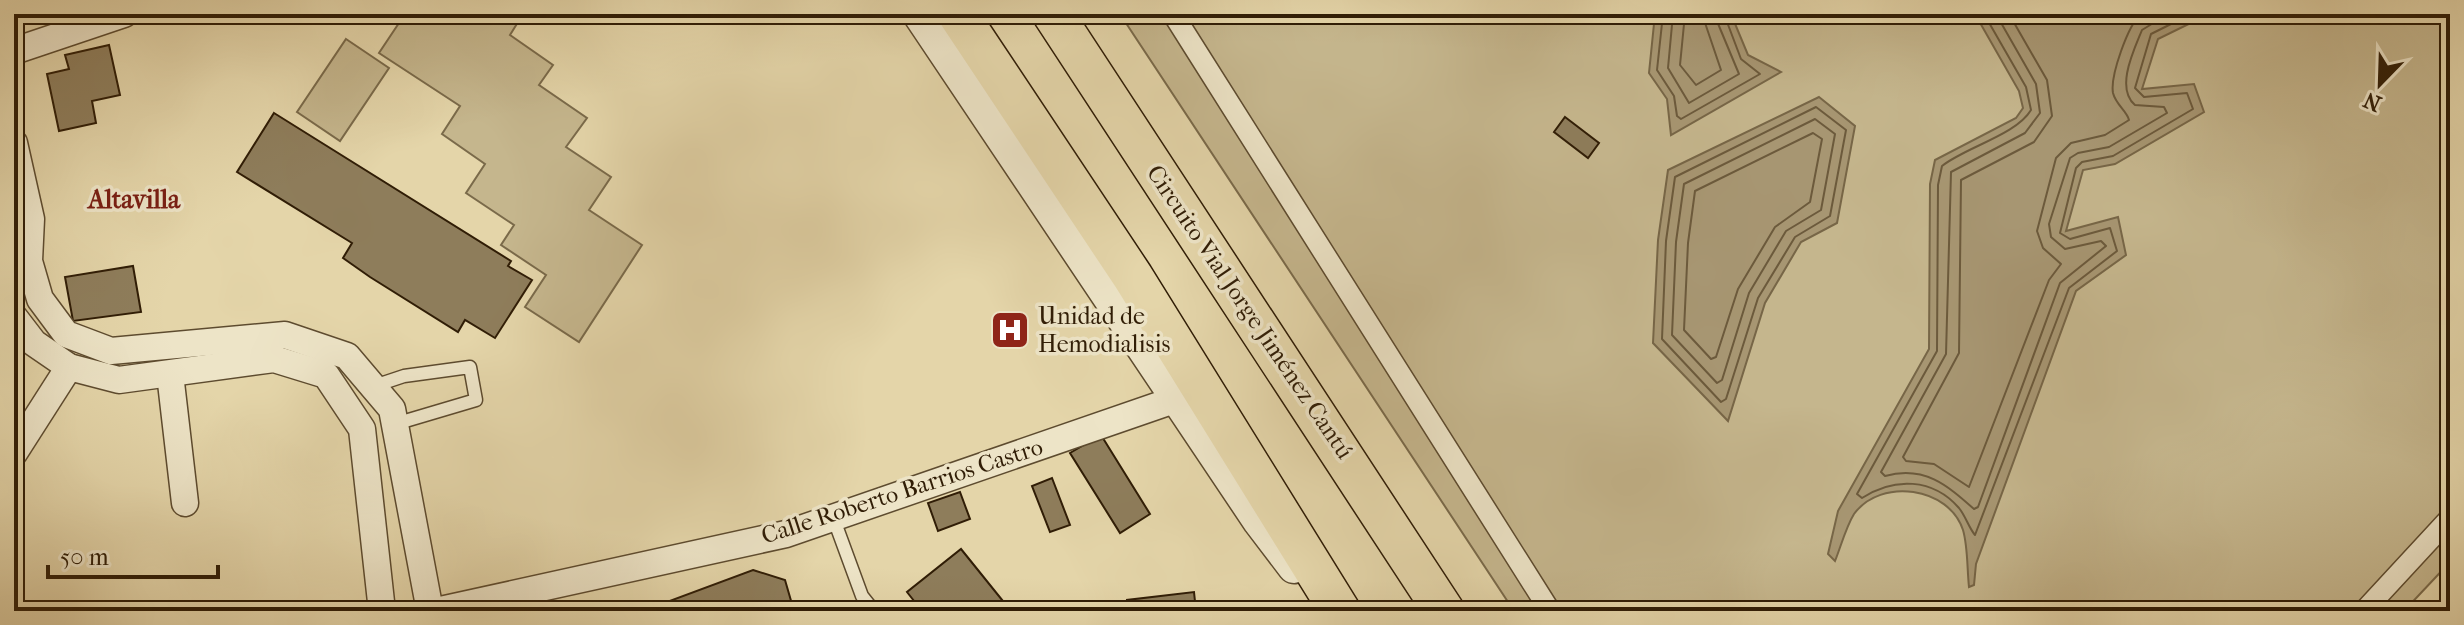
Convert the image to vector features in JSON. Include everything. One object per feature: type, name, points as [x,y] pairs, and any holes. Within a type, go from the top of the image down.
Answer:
[{"type":"main road","points":[[958,14],[1133,277],[1340,611]]},
{"type":"main road","name":"Circuito Vial Jorge Jiménez Cantú","points":[[1053,14],[1383,513],[1444,611]]},
{"type":"street","points":[[14,51],[124,14]]},
{"type":"street","points":[[919,14],[1259,521],[1328,611]]},
{"type":"street","points":[[1173,14],[1550,611]]},
{"type":"street","points":[[14,143],[23,224],[36,287],[40,299],[66,334],[111,351],[285,335],[347,356],[392,409],[421,565],[433,611]]},
{"type":"street","points":[[14,319],[34,343],[69,367],[119,380],[274,359],[326,375],[362,429],[382,611]]},
{"type":"street","points":[[14,453],[69,367]]},
{"type":"street","points":[[170,374],[185,503]]},
{"type":"street","name":"Calle Roberto Barrios Castro","points":[[433,611],[786,534],[1177,399]]},
{"type":"street","points":[[2364,611],[2450,518]]},
{"type":"street","points":[[378,573],[421,565]]},
{"type":"lane","points":[[373,386],[404,376],[470,367],[476,400],[395,424]]},
{"type":"lane","points":[[833,517],[862,596],[874,611]]},
{"type":"shaded area","points":[[405,14],[523,14],[510,35],[553,65],[539,85],[587,118],[566,147],[611,177],[589,210],[642,245],[579,342],[525,307],[546,275],[501,245],[514,225],[466,193],[485,164],[442,134],[460,106],[379,53]]},
{"type":"shaded area","points":[[1120,14],[2450,14],[2450,562],[2404,611],[1514,611]]},
{"type":"shaded area","points":[[346,39],[389,68],[340,141],[297,112]]},
{"type":"water","points":[[1655,14],[1731,14],[1748,55],[1781,72],[1671,135],[1667,99],[1649,73]]},
{"type":"water","points":[[1975,14],[2209,14],[2158,39],[2142,89],[2194,84],[2204,112],[2115,164],[2083,170],[2066,231],[2118,217],[2126,255],[2076,291],[1976,564],[1974,585],[1969,587],[1965,537],[1955,515],[1944,504],[1913,492],[1897,491],[1866,502],[1851,519],[1835,561],[1828,554],[1838,511],[1929,349],[1930,184],[1935,160],[2016,118],[2023,108],[2019,91]]},
{"type":"water","points":[[1819,97],[1855,126],[1837,223],[1801,242],[1765,303],[1728,421],[1653,343],[1658,240],[1668,170]]},
{"type":"building","points":[[109,45],[120,95],[92,101],[96,123],[59,131],[47,74],[69,69],[65,55]]},
{"type":"building","points":[[274,113],[511,261],[508,266],[532,280],[495,338],[465,320],[458,332],[370,277],[343,258],[352,243],[237,172]]},
{"type":"building","points":[[1565,117],[1599,143],[1588,158],[1554,132]]},
{"type":"building","points":[[133,266],[141,312],[73,321],[65,277]]},
{"type":"building","points":[[1101,435],[1150,514],[1120,533],[1070,453]]},
{"type":"building","points":[[1052,478],[1070,525],[1050,532],[1032,486]]},
{"type":"building","points":[[960,492],[970,519],[938,531],[928,503]]},
{"type":"building","points":[[961,549],[1011,611],[922,611],[907,592]]},
{"type":"building","points":[[753,570],[785,580],[794,611],[658,611],[656,606]]},
{"type":"building","points":[[1194,592],[1196,611],[1128,611],[1127,600]]},
{"type":"building","points":[[817,604],[819,611],[794,611]]},
{"type":"place","name":"Unidad de Hemodialisis","points":[[1010,330]]},
{"type":"district","name":"Altavilla","points":[[134,199]]}]
